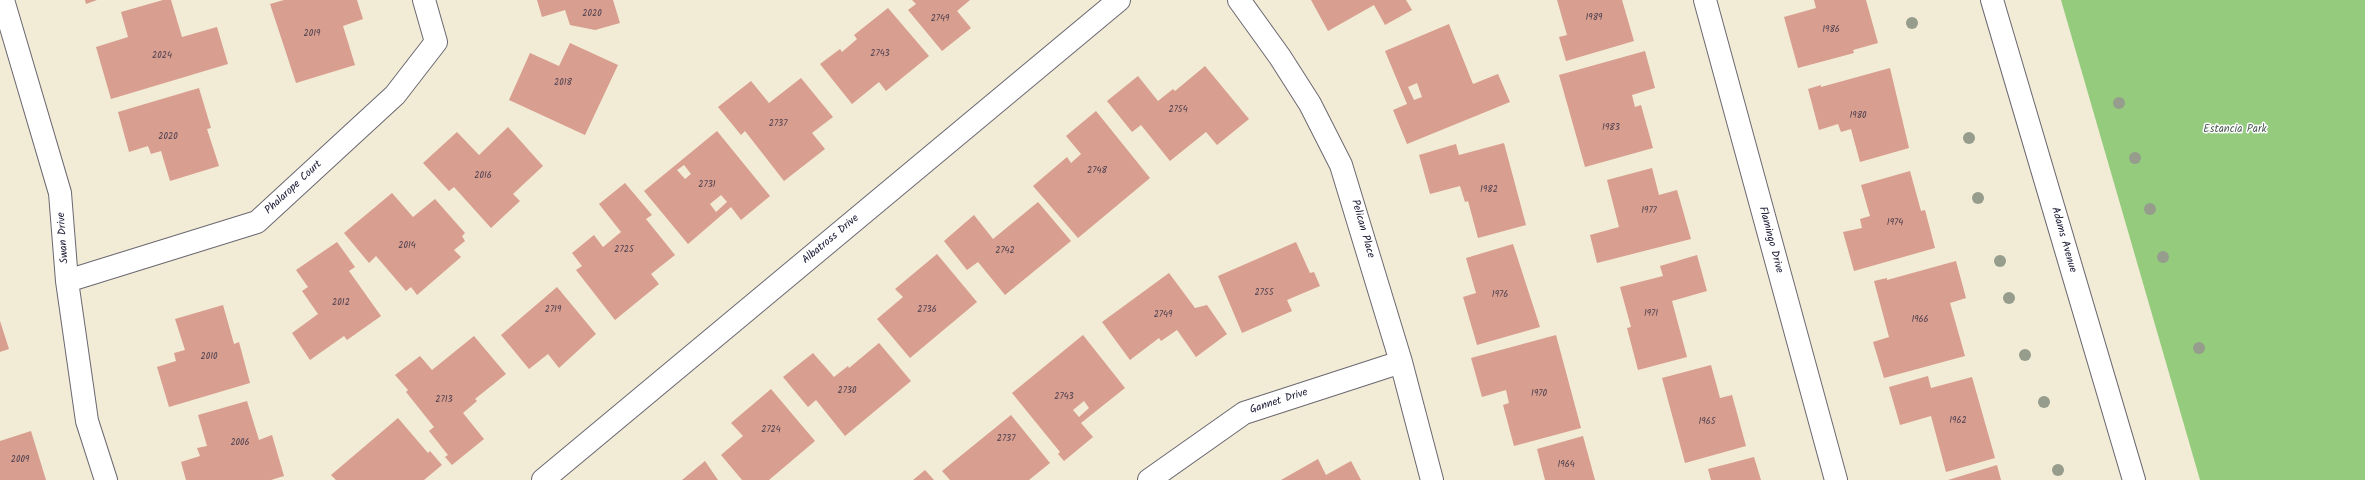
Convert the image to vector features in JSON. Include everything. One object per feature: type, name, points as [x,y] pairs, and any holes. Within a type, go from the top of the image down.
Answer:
[{"type":"street","name":"Swan Drive","points":[[3,0],[60,192],[67,281],[87,421],[106,480]]},
{"type":"street","name":"Phalarope Court","points":[[67,281],[257,222],[395,95],[436,42],[424,0]]},
{"type":"street","name":"Albatross Drive","points":[[542,480],[1120,0]]},
{"type":"street","name":"Pelican Place","points":[[1239,0],[1280,57],[1310,104],[1341,164],[1401,362],[1432,480]]},
{"type":"street","name":"Flamingo Drive","points":[[1704,0],[1836,480]]},
{"type":"street","name":"Adams Avenue","points":[[1992,0],[2134,480]]},
{"type":"street","name":"Gannet Drive","points":[[1149,480],[1244,413],[1401,362]]},
{"type":"green space","name":"Estancia Park","points":[[2061,0],[2365,0],[2365,480],[2200,480]]},
{"type":"building","points":[[85,0],[97,0],[86,4]]},
{"type":"building","points":[[163,0],[171,0],[182,37],[217,27],[228,64],[111,99],[96,47],[128,37],[121,12]]},
{"type":"building","points":[[284,0],[357,0],[363,19],[343,26],[355,65],[296,83],[270,4]]},
{"type":"building","points":[[537,0],[613,0],[620,23],[595,30],[570,25],[565,10],[542,17]]},
{"type":"building","points":[[912,0],[970,0],[957,11],[971,28],[942,51],[908,10],[916,4]]},
{"type":"building","points":[[1311,0],[1406,0],[1412,10],[1385,25],[1374,5],[1328,31]]},
{"type":"building","points":[[1557,0],[1622,0],[1634,41],[1566,61],[1559,37],[1567,35]]},
{"type":"building","points":[[1814,0],[1866,0],[1878,43],[1853,50],[1854,53],[1798,68],[1784,17],[1816,8]]},
{"type":"building","points":[[888,8],[929,56],[886,91],[879,82],[852,104],[820,64],[840,49],[842,52],[857,39],[854,35]]},
{"type":"building","points":[[1449,24],[1473,84],[1498,74],[1510,102],[1407,144],[1393,110],[1407,104],[1385,51]],"holes":[[[1417,83],[1422,97],[1414,100],[1408,87]]]},
{"type":"building","points":[[570,43],[618,65],[585,135],[509,100],[530,53],[559,66]]},
{"type":"building","points":[[1645,51],[1655,88],[1632,95],[1635,107],[1641,105],[1653,148],[1585,167],[1559,75]]},
{"type":"building","points":[[1205,66],[1249,119],[1217,145],[1206,132],[1170,161],[1141,125],[1132,132],[1107,101],[1138,76],[1158,101],[1173,89],[1175,91]]},
{"type":"building","points":[[1890,68],[1909,148],[1860,162],[1851,129],[1841,132],[1838,124],[1819,130],[1808,89],[1821,85],[1821,87]]},
{"type":"building","points":[[801,78],[833,117],[812,133],[825,149],[784,181],[745,131],[741,135],[718,107],[751,81],[769,103]]},
{"type":"building","points":[[199,88],[211,128],[207,129],[219,166],[170,181],[161,151],[151,154],[148,146],[129,152],[118,112]]},
{"type":"building","points":[[1096,111],[1150,178],[1078,238],[1033,186],[1067,157],[1071,163],[1081,154],[1066,136]]},
{"type":"building","points":[[508,127],[543,166],[513,194],[520,201],[491,228],[454,187],[449,191],[423,163],[457,132],[479,155]]},
{"type":"building","points":[[717,131],[770,196],[741,220],[731,207],[688,244],[644,191]],"holes":[[[684,165],[691,174],[685,179],[677,170]],[[721,195],[727,202],[716,212],[710,204]]]},
{"type":"building","points":[[1504,143],[1526,225],[1478,238],[1468,201],[1465,202],[1460,186],[1430,194],[1419,155],[1456,144],[1459,155]]},
{"type":"building","points":[[1652,168],[1659,195],[1677,190],[1691,239],[1597,263],[1590,235],[1619,227],[1607,180]]},
{"type":"building","points":[[1910,171],[1921,211],[1925,210],[1935,248],[1854,271],[1843,232],[1862,228],[1860,219],[1870,216],[1861,185]]},
{"type":"building","points":[[625,183],[652,215],[646,219],[675,255],[651,274],[659,284],[615,320],[576,270],[582,266],[572,253],[594,235],[603,247],[621,232],[599,204]]},
{"type":"building","points":[[392,193],[413,217],[435,199],[465,233],[462,236],[465,241],[454,250],[461,257],[417,295],[411,287],[406,291],[376,256],[369,263],[344,233]]},
{"type":"building","points":[[1038,202],[1071,241],[1005,295],[978,262],[967,270],[944,241],[974,215],[993,239]]},
{"type":"building","points":[[337,242],[355,267],[349,271],[381,316],[347,340],[344,336],[310,360],[292,333],[318,314],[302,291],[308,287],[296,270]]},
{"type":"building","points":[[1296,242],[1310,273],[1314,272],[1320,286],[1287,300],[1292,311],[1242,333],[1218,276]]},
{"type":"building","points":[[1513,244],[1540,327],[1477,345],[1463,297],[1476,293],[1466,258]]},
{"type":"building","points":[[937,254],[977,302],[910,358],[877,319],[903,297],[895,289]]},
{"type":"building","points":[[1697,255],[1707,291],[1672,301],[1687,357],[1638,370],[1627,328],[1631,327],[1620,287],[1663,276],[1660,266]]},
{"type":"building","points":[[1956,261],[1966,298],[1950,303],[1965,356],[1884,378],[1873,342],[1889,337],[1874,281],[1887,278],[1887,280]]},
{"type":"building","points":[[1169,273],[1195,308],[1207,305],[1227,334],[1196,357],[1177,330],[1161,341],[1159,338],[1130,360],[1102,322]]},
{"type":"building","points":[[557,287],[596,334],[559,368],[548,354],[529,369],[501,335]]},
{"type":"building","points":[[223,305],[234,344],[239,342],[250,383],[169,407],[157,367],[176,361],[174,353],[185,350],[175,319]]},
{"type":"building","points":[[0,321],[9,349],[0,352]]},
{"type":"building","points":[[1083,335],[1125,388],[1081,423],[1093,437],[1064,461],[1058,454],[1060,452],[1012,393]],"holes":[[[1084,401],[1089,408],[1079,417],[1073,410]]]},
{"type":"building","points":[[1556,335],[1581,428],[1514,446],[1503,405],[1509,403],[1506,390],[1482,397],[1471,358]]},
{"type":"building","points":[[474,336],[506,374],[475,399],[477,401],[463,413],[484,439],[452,465],[445,457],[448,455],[429,431],[434,427],[406,392],[408,390],[395,375],[420,356],[432,370]]},
{"type":"building","points":[[879,343],[911,381],[845,436],[816,400],[808,407],[783,377],[813,353],[834,377],[848,366],[849,368]]},
{"type":"building","points":[[1711,365],[1720,398],[1732,395],[1746,446],[1685,463],[1662,378]]},
{"type":"building","points":[[1928,376],[1931,388],[1972,377],[1995,458],[1946,472],[1931,416],[1900,425],[1889,387]]},
{"type":"building","points":[[771,389],[815,441],[769,480],[742,480],[721,455],[743,436],[731,423]]},
{"type":"building","points":[[247,401],[259,440],[272,435],[284,476],[271,480],[186,480],[181,462],[200,456],[197,448],[207,446],[198,415]]},
{"type":"building","points":[[1011,415],[1050,463],[1029,480],[950,480],[942,471]]},
{"type":"building","points":[[398,418],[428,453],[430,451],[442,465],[424,480],[336,480],[331,475]]},
{"type":"building","points":[[31,431],[46,480],[0,480],[0,441]]},
{"type":"building","points":[[1583,436],[1595,480],[1545,480],[1537,449]]},
{"type":"building","points":[[1754,457],[1761,480],[1711,480],[1708,469]]},
{"type":"building","points":[[1318,459],[1326,475],[1351,461],[1361,480],[1281,480]]},
{"type":"building","points":[[705,461],[718,480],[682,480]]},
{"type":"building","points":[[1997,465],[2001,480],[1948,480]]},
{"type":"building","points":[[925,470],[934,480],[913,480]]}]
